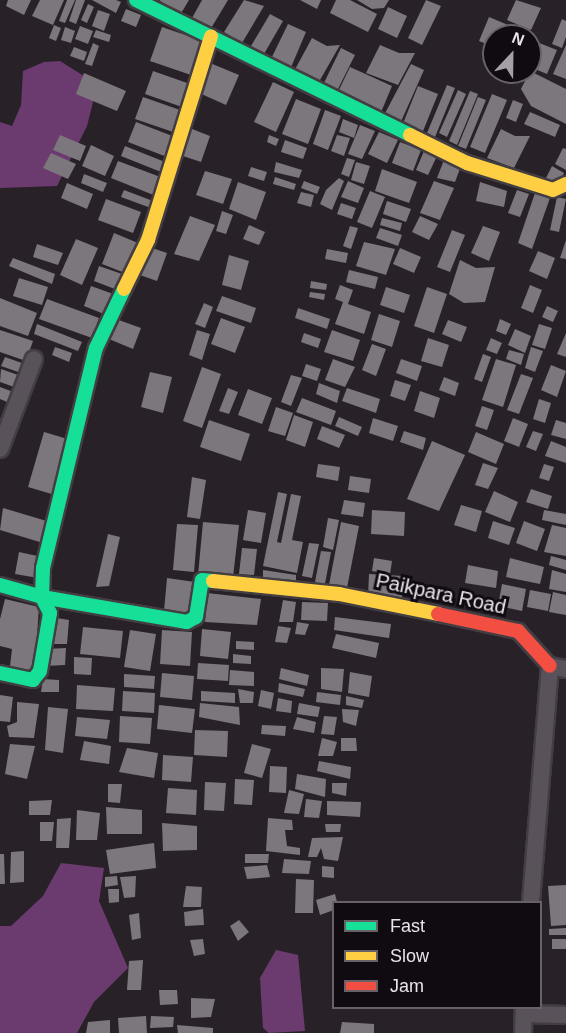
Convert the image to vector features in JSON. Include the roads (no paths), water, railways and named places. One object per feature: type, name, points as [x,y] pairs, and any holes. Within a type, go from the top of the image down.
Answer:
[{"type":"street","points":[[136,0],[467,163],[553,190],[562,189],[566,184]]},
{"type":"street","points":[[0,674],[33,680],[40,671],[50,614],[42,597],[43,568],[96,348],[148,240],[211,37]]},
{"type":"street","points":[[0,449],[34,359]]},
{"type":"street","name":"Paikpara Road","points":[[42,597],[187,622],[196,617],[202,580],[308,590],[518,632],[558,667],[531,901]]},
{"type":"street","points":[[0,585],[42,597]]},
{"type":"street","points":[[523,1033],[524,1011],[566,1015]]}]
